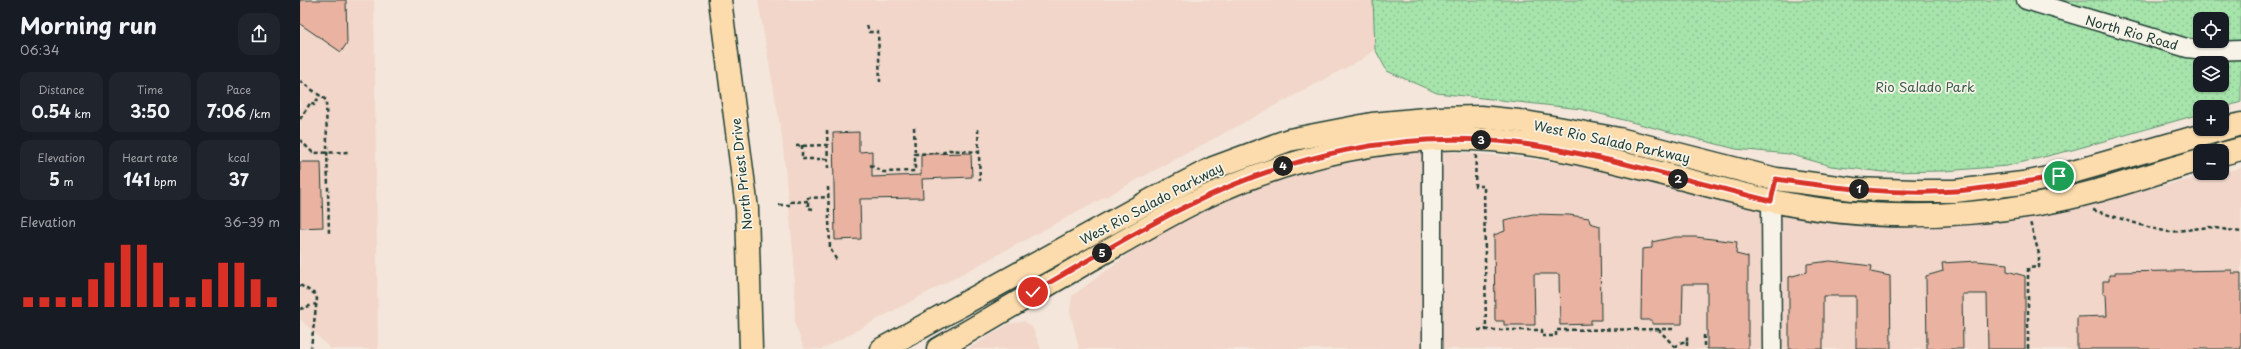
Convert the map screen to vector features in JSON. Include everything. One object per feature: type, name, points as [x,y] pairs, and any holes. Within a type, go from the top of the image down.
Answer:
[{"type":"main road","name":"North Priest Drive","points":[[720,0],[747,209],[751,349]]},
{"type":"main road","name":"West Rio Salado Parkway","points":[[938,349],[1033,292],[1185,206],[1253,177],[1287,165],[1480,117],[1562,128],[1619,139],[1776,179],[1869,190],[1955,191],[2059,176],[2241,124]]},
{"type":"main road","name":"West Rio Salado Parkway","points":[[882,349],[1183,183],[1239,157],[1289,140],[1329,131],[1379,123],[1432,128],[1487,141],[1540,147],[1771,201],[1828,210],[1896,215],[2005,209],[2042,204],[2193,162]]},
{"type":"main road","points":[[2229,152],[2241,149]]},
{"type":"main road","points":[[1771,201],[1776,179]]},
{"type":"street","name":"North Rio Road","points":[[2026,0],[2187,48],[2215,51],[2241,50]]},
{"type":"street","points":[[1432,128],[1432,349]]},
{"type":"street","points":[[1771,201],[1772,349]]},
{"type":"street","points":[[1023,272],[1033,292]]},
{"type":"path","points":[[867,25],[870,32],[878,32],[880,82]]},
{"type":"path","points":[[300,81],[326,100],[329,234]]},
{"type":"path","points":[[300,119],[311,102],[314,104],[320,95]]},
{"type":"path","points":[[870,164],[883,172],[915,171],[914,128]]},
{"type":"path","points":[[978,129],[980,181]]},
{"type":"path","points":[[827,130],[828,168]]},
{"type":"path","points":[[300,140],[312,153],[348,152]]},
{"type":"path","points":[[802,145],[802,159],[828,159]]},
{"type":"path","points":[[796,146],[827,145]]},
{"type":"path","points":[[915,154],[942,153],[949,150],[979,152]]},
{"type":"path","points":[[1476,155],[1475,186],[1484,186],[1486,330]]},
{"type":"path","points":[[828,187],[830,248],[838,261]]},
{"type":"path","points":[[778,205],[791,205],[791,202],[808,201],[808,198],[829,197]]},
{"type":"path","points":[[808,201],[808,208],[813,209]]},
{"type":"path","points":[[2088,211],[2094,210],[2151,228],[2169,232],[2209,227],[2241,232]]},
{"type":"path","points":[[2028,349],[2028,268],[2039,266],[2038,254],[2029,219]]},
{"type":"path","points":[[300,285],[315,294],[316,304],[311,347]]},
{"type":"path","points":[[300,309],[316,304]]},
{"type":"path","points":[[1658,329],[1676,348],[1682,342],[1687,342]]},
{"type":"path","points":[[1478,330],[1542,330],[1542,336],[1556,336],[1556,330],[1676,329]]},
{"type":"path","points":[[1687,335],[1687,349]]},
{"type":"path","points":[[1704,335],[1704,349]]},
{"type":"shaded area","points":[[300,0],[374,0],[378,349],[331,349],[300,319]]},
{"type":"shaded area","points":[[758,0],[1373,0],[1375,49],[1362,59],[822,349],[807,349],[804,348],[795,324],[794,260],[782,136]]},
{"type":"shaded area","points":[[1441,151],[1515,157],[1607,169],[1750,204],[2078,205],[2193,179],[2229,180],[2229,171],[2241,168],[2241,349],[1079,349],[1070,311],[1072,296],[1145,242],[1227,200],[1288,175],[1383,153]]},
{"type":"shaded area","points":[[1024,321],[1032,327],[1041,349],[968,349],[1009,324]]},
{"type":"green space","name":"Rio Salado Park","points":[[1373,0],[2241,0],[2241,102],[2229,106],[2229,100],[2193,100],[2193,116],[2072,150],[2007,166],[1944,171],[1884,172],[1831,166],[1789,154],[1736,149],[1581,109],[1437,93],[1387,71],[1375,49]]},
{"type":"building","points":[[300,0],[346,0],[347,43],[341,52],[300,24]]},
{"type":"building","points":[[859,132],[859,152],[872,151],[872,177],[921,175],[921,154],[971,153],[972,177],[922,179],[923,198],[860,199],[861,239],[835,240],[833,133]]},
{"type":"building","points":[[300,162],[321,162],[323,227],[300,228]]},
{"type":"building","points":[[1533,214],[1569,215],[1589,218],[1590,223],[1600,226],[1601,320],[1591,320],[1591,324],[1560,325],[1559,274],[1534,274],[1535,325],[1504,325],[1504,321],[1495,321],[1494,235],[1505,231],[1504,220]]},
{"type":"building","points":[[1675,237],[1696,237],[1737,242],[1736,254],[1748,257],[1748,349],[1707,349],[1707,284],[1683,284],[1682,324],[1652,324],[1652,320],[1641,320],[1642,249],[1652,248],[1652,242]]},
{"type":"building","points":[[1830,261],[1872,266],[1871,272],[1890,276],[1891,349],[1856,349],[1856,296],[1823,296],[1823,349],[1789,349],[1789,277],[1807,272],[1807,264]]},
{"type":"building","points":[[1977,261],[2007,264],[2007,271],[2025,276],[2025,349],[1988,349],[1987,294],[1962,294],[1963,349],[1927,349],[1926,276],[1943,271],[1942,263]]},
{"type":"building","points":[[2232,270],[2232,273],[2241,273],[2241,349],[2077,349],[2077,317],[2107,316],[2106,294],[2103,294],[2103,281],[2109,281],[2109,275],[2115,275],[2115,272]]},
{"type":"route","points":[[1033,292],[1185,206],[1224,188],[1287,165],[1340,151],[1372,145],[1446,138],[1513,143],[1582,155],[1771,201],[1776,179],[1852,189],[1955,191],[2023,183],[2059,176]]}]
